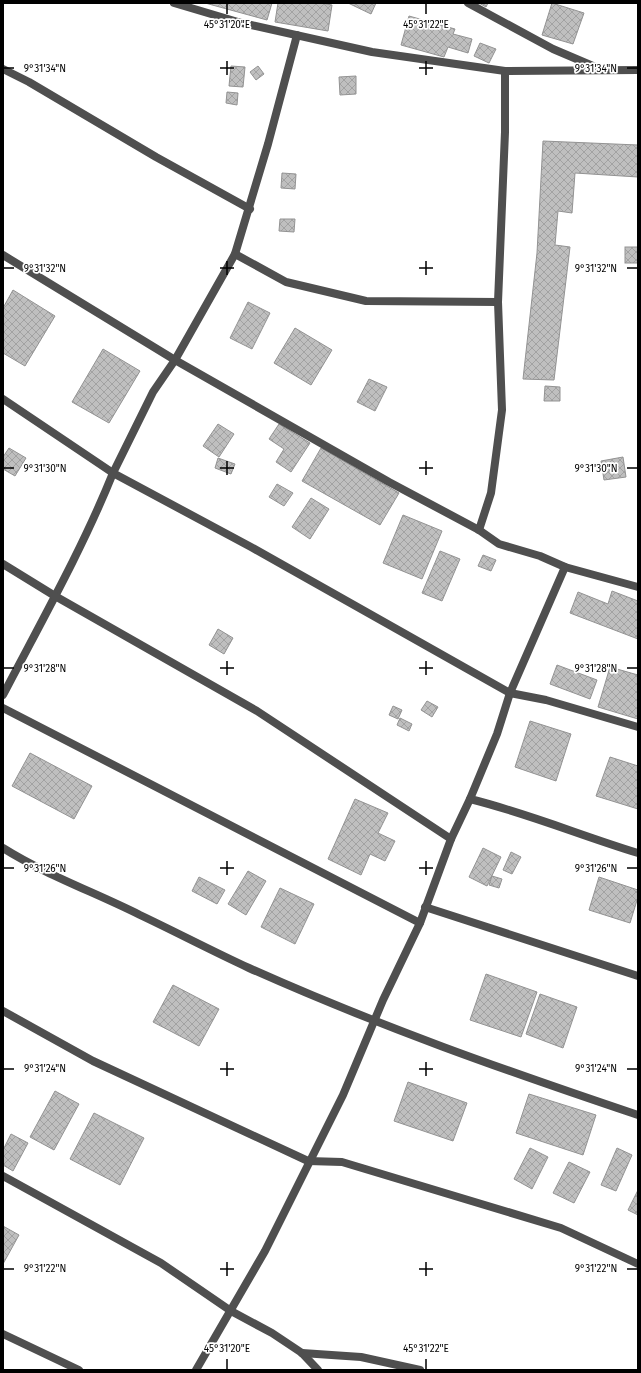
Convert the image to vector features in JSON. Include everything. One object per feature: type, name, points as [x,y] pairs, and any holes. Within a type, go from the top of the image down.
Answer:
[{"type":"street","points":[[174,3],[238,22],[372,52],[505,71],[638,70]]},
{"type":"street","points":[[468,3],[554,49],[602,70]]},
{"type":"street","points":[[3,695],[55,596],[153,392],[175,360],[235,254],[250,209],[297,35]]},
{"type":"street","points":[[3,69],[29,82],[156,157],[250,209]]},
{"type":"street","points":[[479,530],[491,493],[502,410],[498,302],[505,132],[505,71]]},
{"type":"street","points":[[235,254],[286,282],[366,301],[498,302]]},
{"type":"street","points":[[3,255],[175,360],[389,482],[479,530],[499,544],[540,556],[565,567],[638,587]]},
{"type":"street","points":[[3,399],[113,473],[251,547],[510,693],[546,700],[638,727]]},
{"type":"street","points":[[3,564],[55,596],[257,711],[451,839]]},
{"type":"street","points":[[196,1370],[217,1330],[231,1311],[265,1251],[308,1161],[342,1095],[374,1020],[420,923],[451,839],[470,799],[497,734],[510,693],[565,567]]},
{"type":"street","points":[[3,708],[420,923]]},
{"type":"street","points":[[470,799],[534,817],[585,837],[638,853]]},
{"type":"street","points":[[3,848],[32,866],[130,910],[248,968],[374,1020],[512,1073],[638,1115]]},
{"type":"street","points":[[426,907],[638,976]]},
{"type":"street","points":[[3,1011],[93,1061],[308,1161],[342,1162],[546,1223],[561,1228],[638,1264]]},
{"type":"street","points":[[3,1176],[161,1263],[231,1311],[272,1333],[302,1353],[318,1370]]},
{"type":"street","points":[[3,1334],[79,1370]]},
{"type":"street","points":[[302,1353],[361,1357],[420,1370]]},
{"type":"building","points":[[205,3],[272,3],[267,20]]},
{"type":"building","points":[[278,3],[321,3],[332,5],[328,31],[275,22]]},
{"type":"building","points":[[348,3],[376,3],[371,14]]},
{"type":"building","points":[[479,3],[488,3],[486,7]]},
{"type":"building","points":[[552,3],[584,13],[573,44],[542,35]]},
{"type":"building","points":[[409,16],[455,29],[453,34],[472,39],[468,53],[448,47],[444,57],[401,45]]},
{"type":"building","points":[[480,43],[496,49],[489,63],[474,56]]},
{"type":"building","points":[[231,66],[245,67],[243,87],[229,86]]},
{"type":"building","points":[[258,66],[264,74],[256,80],[250,72]]},
{"type":"building","points":[[356,76],[356,94],[340,95],[339,77]]},
{"type":"building","points":[[227,92],[238,93],[237,105],[226,103]]},
{"type":"building","points":[[543,141],[638,145],[638,177],[575,173],[572,213],[558,211],[555,245],[570,247],[554,380],[523,379],[537,253]]},
{"type":"building","points":[[282,173],[296,174],[295,189],[281,188]]},
{"type":"building","points":[[280,219],[295,219],[294,232],[279,231]]},
{"type":"building","points":[[625,247],[638,247],[638,263],[625,263]]},
{"type":"building","points":[[13,290],[55,316],[25,366],[3,353],[3,308]]},
{"type":"building","points":[[248,302],[270,313],[252,349],[230,338]]},
{"type":"building","points":[[295,328],[332,350],[311,385],[274,363]]},
{"type":"building","points":[[103,349],[140,371],[109,423],[72,402]]},
{"type":"building","points":[[369,379],[387,387],[375,411],[357,402]]},
{"type":"building","points":[[545,386],[560,387],[560,401],[544,401]]},
{"type":"building","points":[[218,424],[234,434],[219,457],[203,446]]},
{"type":"building","points":[[279,424],[310,443],[291,472],[276,462],[284,449],[269,439]]},
{"type":"building","points":[[9,448],[26,458],[15,476],[3,469],[3,457]]},
{"type":"building","points":[[321,448],[399,493],[380,525],[302,481]]},
{"type":"building","points":[[623,457],[626,477],[604,480],[601,461]]},
{"type":"building","points":[[218,458],[235,464],[231,474],[215,468]]},
{"type":"building","points":[[277,484],[293,493],[284,506],[269,497]]},
{"type":"building","points":[[311,498],[329,509],[310,539],[292,527]]},
{"type":"building","points":[[403,515],[442,531],[422,579],[383,563]]},
{"type":"building","points":[[440,551],[460,559],[442,601],[422,593]]},
{"type":"building","points":[[483,555],[496,560],[491,571],[478,566]]},
{"type":"building","points":[[612,591],[638,601],[638,639],[570,613],[578,592],[608,604]]},
{"type":"building","points":[[218,629],[233,638],[224,654],[209,645]]},
{"type":"building","points":[[557,665],[597,680],[590,699],[550,684]]},
{"type":"building","points":[[610,667],[638,675],[638,719],[598,707]]},
{"type":"building","points":[[427,701],[438,707],[432,717],[421,710]]},
{"type":"building","points":[[393,706],[402,710],[398,719],[389,715]]},
{"type":"building","points":[[400,718],[412,724],[409,731],[397,725]]},
{"type":"building","points":[[530,721],[571,734],[556,781],[515,767]]},
{"type":"building","points":[[30,753],[92,786],[74,819],[12,786]]},
{"type":"building","points":[[610,757],[638,766],[638,809],[596,796]]},
{"type":"building","points":[[355,799],[388,813],[378,833],[395,841],[385,861],[370,854],[361,875],[328,859]]},
{"type":"building","points":[[483,848],[501,857],[487,886],[469,877]]},
{"type":"building","points":[[511,852],[521,857],[512,874],[503,870]]},
{"type":"building","points":[[248,871],[266,881],[246,915],[228,904]]},
{"type":"building","points":[[492,876],[502,879],[499,888],[489,885]]},
{"type":"building","points":[[199,877],[225,890],[217,904],[192,891]]},
{"type":"building","points":[[599,877],[638,890],[638,897],[630,923],[589,910]]},
{"type":"building","points":[[280,888],[314,904],[295,944],[261,927]]},
{"type":"building","points":[[486,974],[537,992],[521,1037],[470,1020]]},
{"type":"building","points":[[173,985],[219,1009],[199,1046],[153,1022]]},
{"type":"building","points":[[540,994],[577,1007],[563,1048],[526,1034]]},
{"type":"building","points":[[408,1082],[467,1103],[453,1141],[394,1121]]},
{"type":"building","points":[[55,1091],[79,1104],[54,1150],[30,1137]]},
{"type":"building","points":[[529,1094],[596,1115],[583,1155],[516,1133]]},
{"type":"building","points":[[94,1113],[144,1138],[120,1185],[70,1159]]},
{"type":"building","points":[[11,1134],[28,1143],[13,1171],[3,1165],[3,1150]]},
{"type":"building","points":[[530,1148],[548,1157],[532,1189],[514,1179]]},
{"type":"building","points":[[617,1148],[632,1155],[616,1191],[601,1185]]},
{"type":"building","points":[[569,1162],[590,1172],[574,1203],[553,1193]]},
{"type":"building","points":[[638,1190],[638,1215],[628,1210]]},
{"type":"building","points":[[3,1226],[19,1235],[3,1264]]}]
